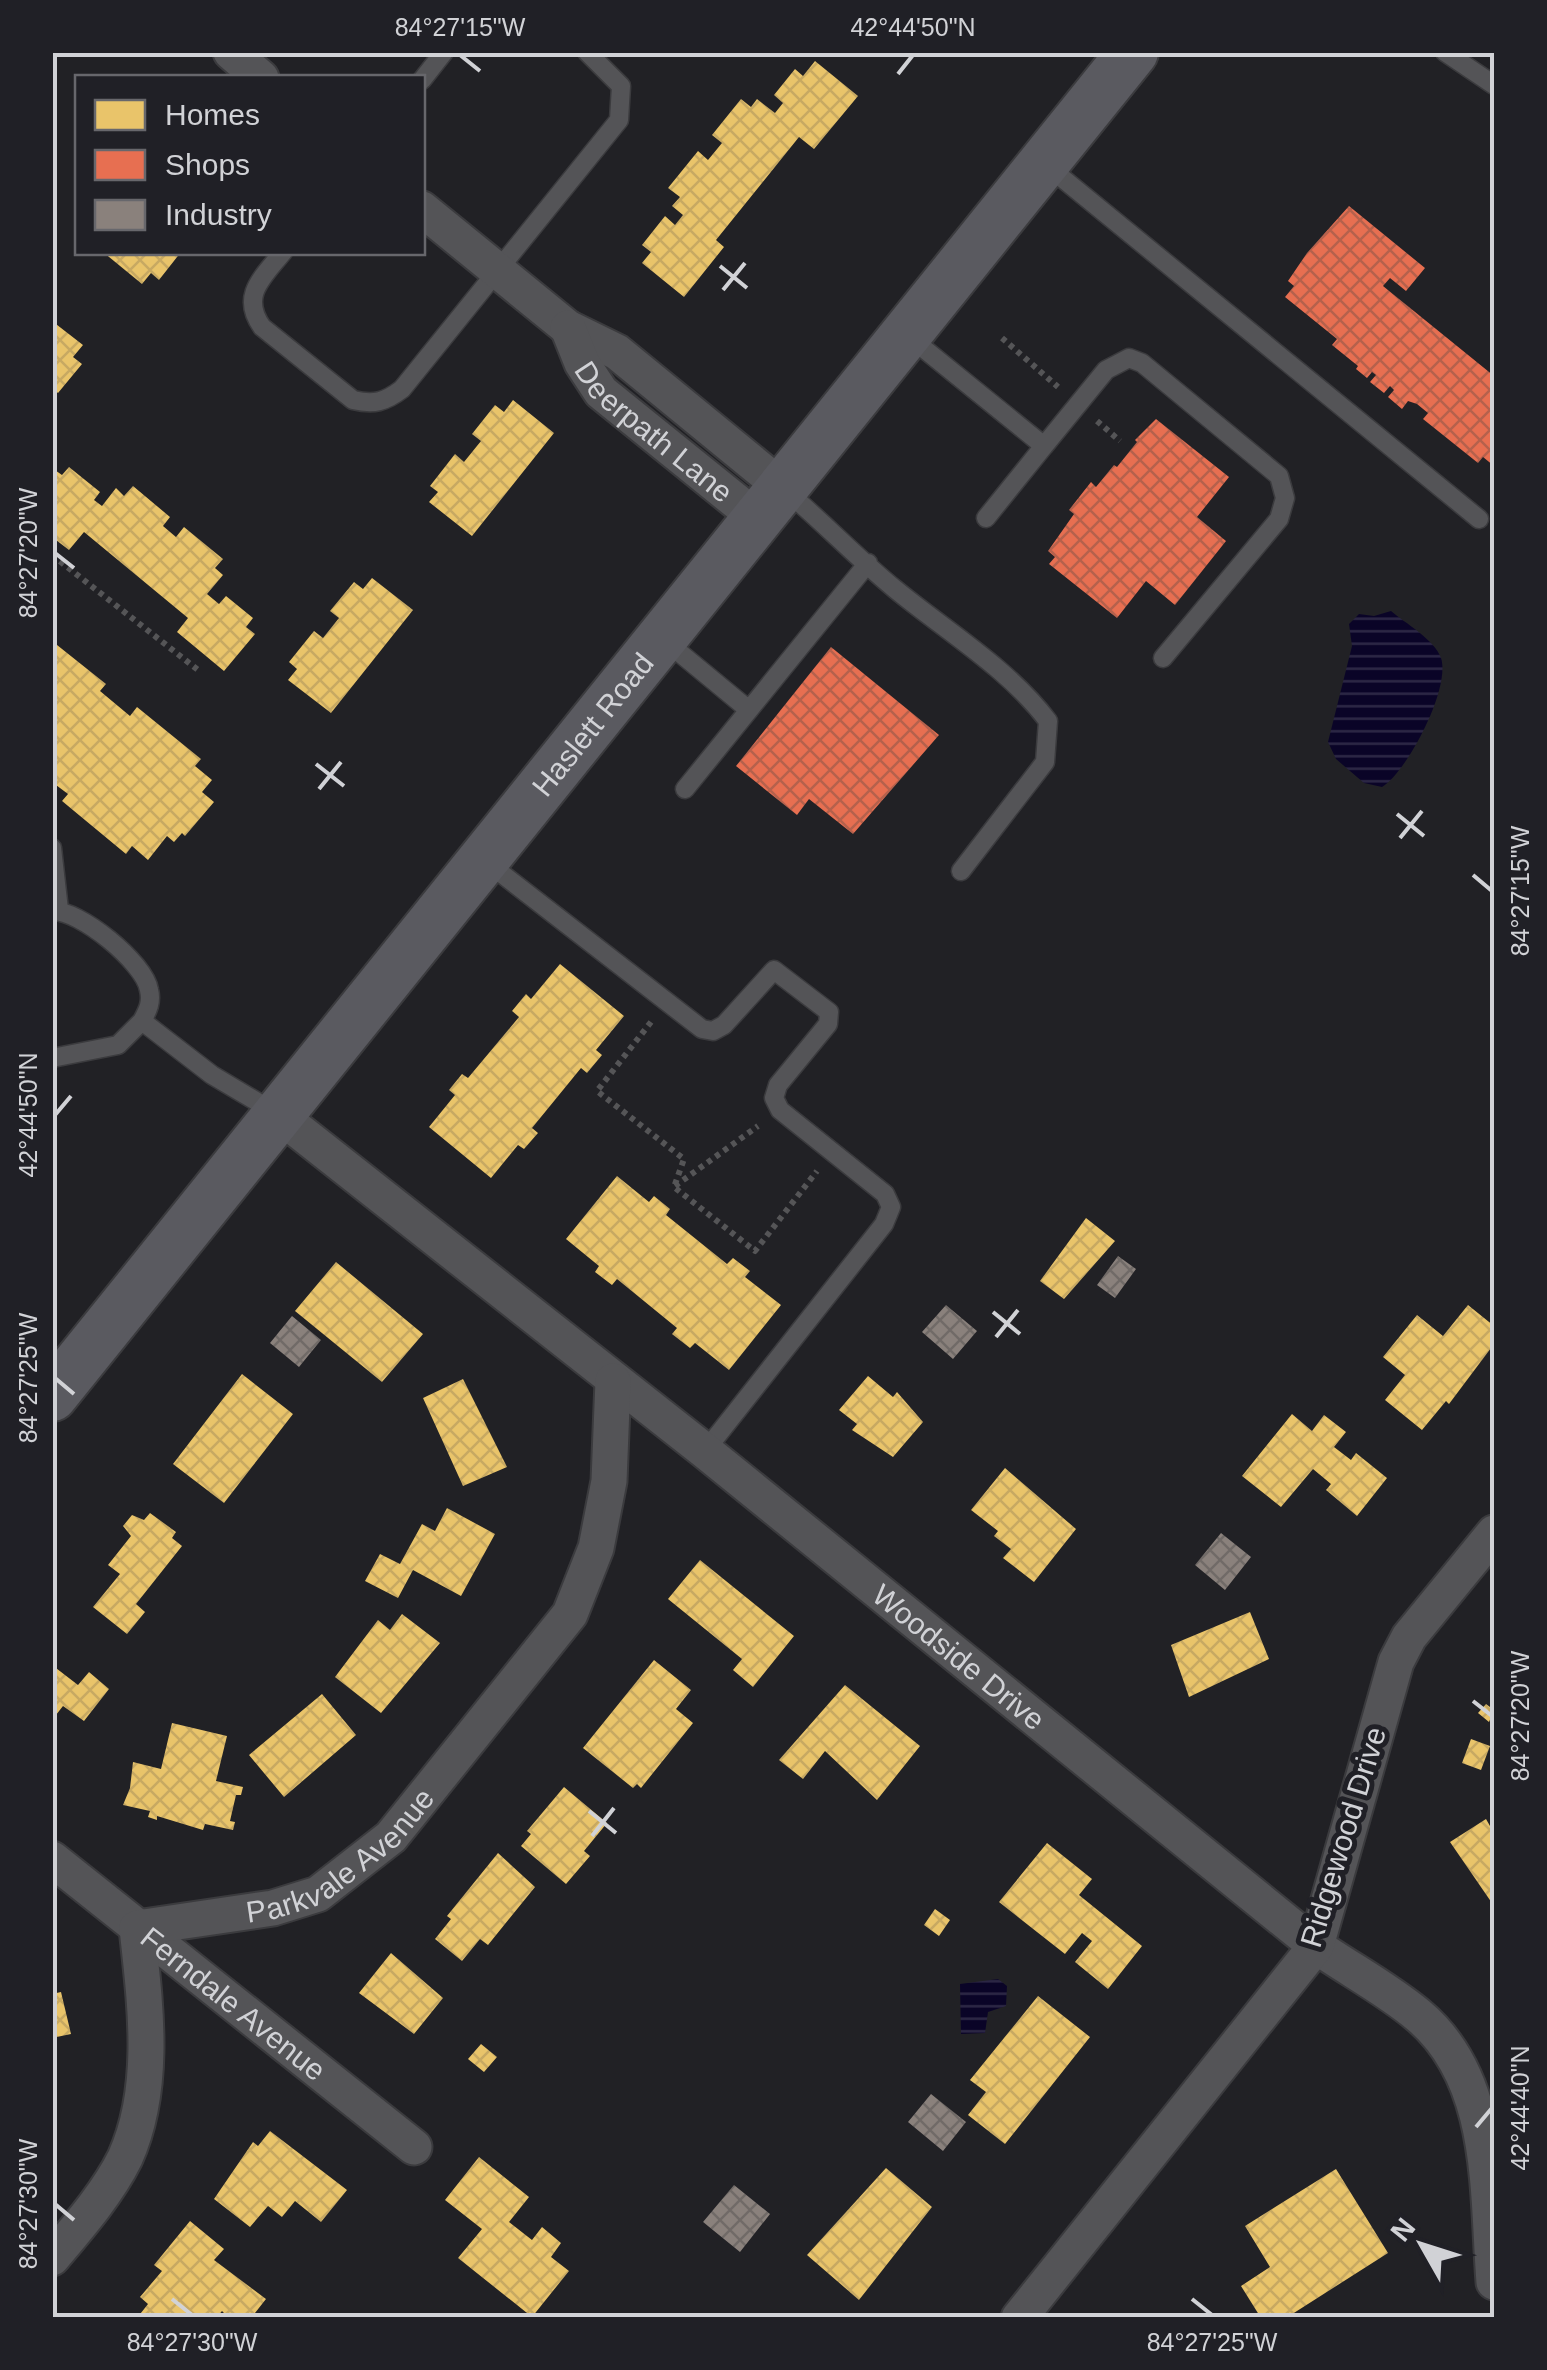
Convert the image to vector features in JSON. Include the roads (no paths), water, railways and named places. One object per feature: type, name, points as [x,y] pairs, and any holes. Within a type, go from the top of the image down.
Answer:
[{"type":"main road","name":"Haslett Road","points":[[52,1396],[1133,52]]},
{"type":"street","points":[[232,53],[258,75]]},
{"type":"street","name":"Deerpath Lane","points":[[425,211],[568,328],[582,364],[600,392],[771,504]]},
{"type":"street","name":"Woodside Drive","points":[[280,1116],[705,1451],[1316,1946],[1420,2016],[1451,2054],[1482,2119],[1494,2282]]},
{"type":"street","name":"Parkvale Avenue","points":[[137,1928],[273,1908],[318,1894],[391,1836],[570,1614],[596,1548],[609,1481],[613,1381]]},
{"type":"street","name":"Ridgewood Drive","points":[[1019,2318],[1316,1946],[1396,1662],[1410,1637],[1494,1533]]},
{"type":"street","name":"Ferndale Avenue","points":[[52,1859],[414,2148]]},
{"type":"street","points":[[52,2258],[124,2158],[136,2122],[146,2012],[137,1928]]},
{"type":"lane","points":[[425,76],[444,52]]},
{"type":"lane","points":[[281,255],[250,298],[252,313],[262,327],[353,400],[370,404],[387,401],[402,390],[619,120],[621,86],[587,52]]},
{"type":"lane","points":[[1445,52],[1494,85]]},
{"type":"lane","points":[[1045,164],[1479,519]]},
{"type":"lane","points":[[907,335],[1044,446]]},
{"type":"lane","points":[[986,518],[1106,370],[1130,358],[1142,363],[1279,476],[1285,498],[1278,519],[1163,658]]},
{"type":"lane","points":[[771,504],[868,563],[1029,696],[1048,721],[1045,762],[961,871]]},
{"type":"lane","points":[[685,789],[868,563]]},
{"type":"lane","points":[[662,638],[749,710]]},
{"type":"lane","points":[[52,848],[56,910],[79,916],[142,972],[149,988],[150,1006],[142,1021],[118,1045],[52,1058]]},
{"type":"lane","points":[[484,859],[702,1029],[713,1031],[774,970],[821,1002],[828,1012],[828,1024],[778,1085],[774,1098],[780,1110],[885,1194],[891,1207],[884,1224],[705,1451]]},
{"type":"lane","points":[[142,1021],[212,1075],[280,1116]]}]
